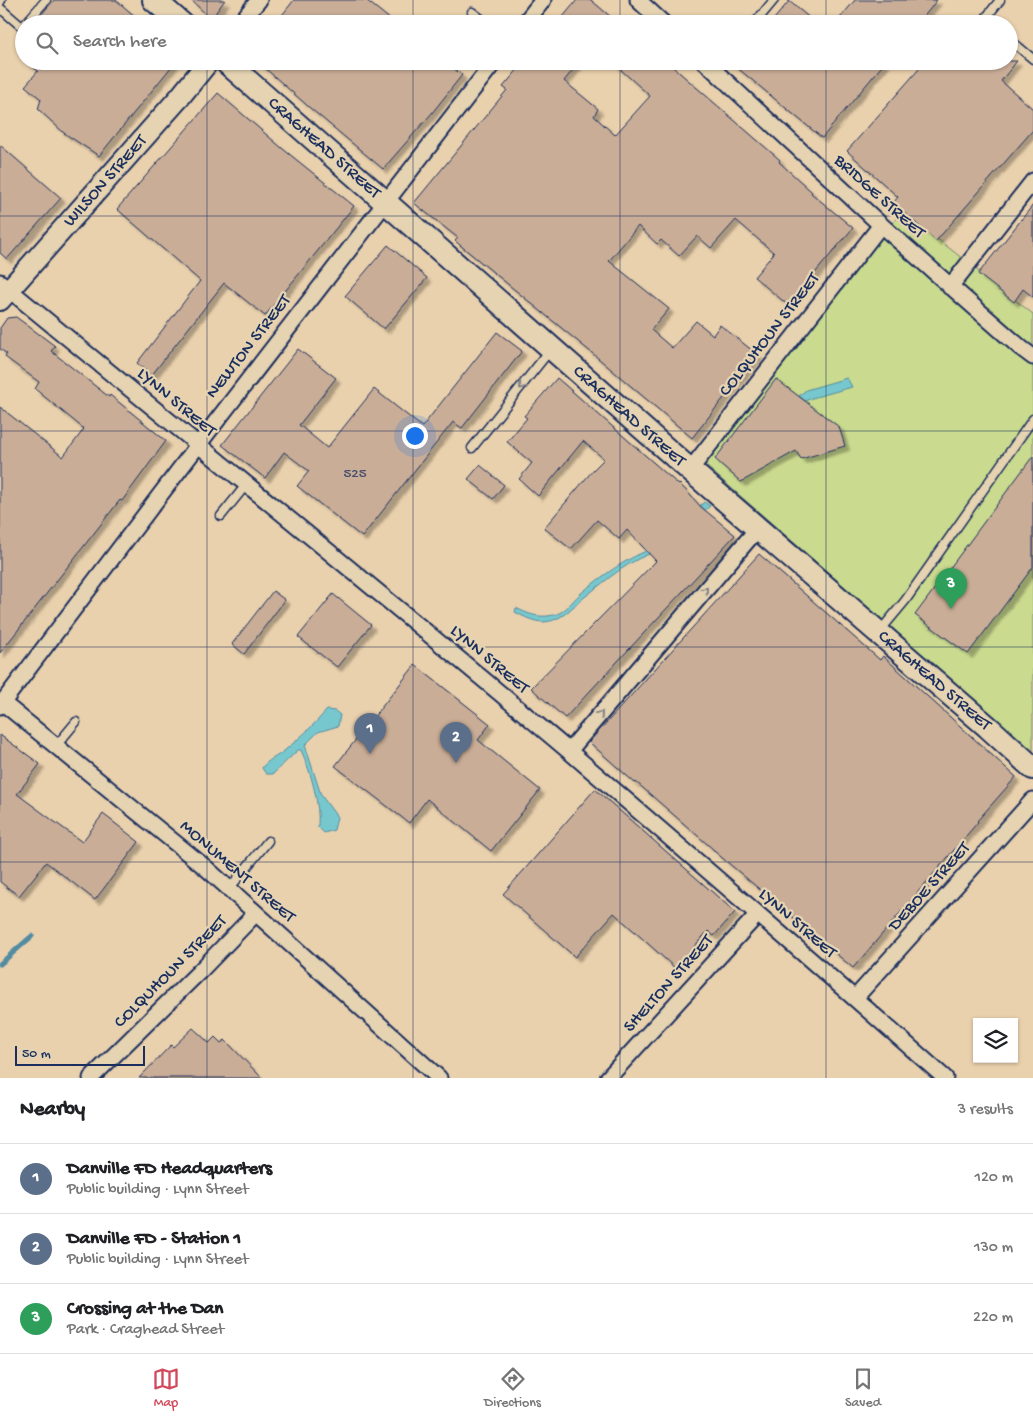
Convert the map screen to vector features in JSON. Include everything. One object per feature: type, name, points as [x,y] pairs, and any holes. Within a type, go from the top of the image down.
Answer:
[{"type":"main road","points":[[154,0],[172,15]]},
{"type":"main road","name":"CRAGHEAD STREET","points":[[235,70],[690,470],[1033,768]]},
{"type":"street","points":[[246,15],[259,0]]},
{"type":"street","points":[[531,15],[543,0]]},
{"type":"street","points":[[638,0],[654,15]]},
{"type":"street","name":"WILSON STREET","points":[[3,290],[179,98],[202,70]]},
{"type":"street","name":"NEWTON STREET","points":[[2,704],[384,202],[488,70]]},
{"type":"street","name":"BRIDGE STREET","points":[[720,70],[881,224],[950,287],[1033,357]]},
{"type":"street","points":[[950,287],[1033,180]]},
{"type":"street","name":"COLQUHOUN STREET","points":[[690,470],[881,224]]},
{"type":"street","name":"LYNN STREET","points":[[3,290],[366,582],[568,752],[855,998],[945,1078]]},
{"type":"street","points":[[568,752],[758,528]]},
{"type":"street","name":"MONUMENT STREET","points":[[2,704],[206,868],[439,1078]]},
{"type":"street","name":"DEBOE STREET","points":[[855,998],[1033,800]]},
{"type":"street","name":"COLQUHOUN STREET","points":[[91,1078],[256,913]]},
{"type":"street","name":"SHELTON STREET","points":[[608,1078],[758,915]]},
{"type":"lane","points":[[33,15],[46,0]]},
{"type":"lane","points":[[762,15],[774,0]]},
{"type":"lane","points":[[988,15],[1000,0]]},
{"type":"lane","points":[[0,8],[15,21]]},
{"type":"lane","points":[[472,12],[476,15]]},
{"type":"lane","points":[[1018,46],[1033,59]]},
{"type":"lane","points":[[472,448],[552,348]]},
{"type":"lane","points":[[878,633],[905,601],[1033,419]]},
{"type":"lane","points":[[221,516],[246,485]]},
{"type":"lane","points":[[56,746],[76,722]]},
{"type":"lane","points":[[230,889],[268,841]]},
{"type":"green space","points":[[902,211],[1033,314],[1033,752],[705,465]]},
{"type":"water","points":[[847,378],[852,387],[805,401],[799,396],[806,390]]},
{"type":"water","points":[[704,502],[710,506],[658,551],[638,559],[620,570],[557,619],[540,622],[515,612],[516,608],[541,616],[560,613],[580,594],[607,573],[626,561],[656,547]]},
{"type":"water","points":[[327,710],[335,711],[340,715],[338,726],[318,732],[305,745],[321,795],[337,817],[334,830],[324,833],[318,827],[318,808],[314,788],[301,750],[298,750],[273,774],[266,774],[262,768],[301,737]]},
{"type":"building","points":[[54,0],[116,0],[134,15],[41,15]]},
{"type":"building","points":[[191,0],[225,0],[214,15],[207,15]]},
{"type":"building","points":[[294,0],[366,0],[385,15],[282,15]]},
{"type":"building","points":[[577,0],[591,0],[608,15],[564,15]]},
{"type":"building","points":[[855,0],[937,0],[925,15],[842,15]]},
{"type":"building","points":[[789,1],[806,15],[777,15]]},
{"type":"building","points":[[37,70],[169,70],[99,156],[64,133],[38,109],[41,99],[25,86],[38,71]]},
{"type":"building","points":[[267,70],[456,70],[462,75],[383,169]]},
{"type":"building","points":[[517,70],[573,70],[564,81],[598,109],[594,116],[615,135],[650,96],[621,70],[676,70],[780,160],[779,162],[811,193],[853,228],[788,305],[754,277],[774,253],[736,220],[711,248],[697,236],[679,256],[661,240],[657,244],[638,226],[609,261],[669,309],[651,330],[672,348],[696,321],[713,335],[720,325],[758,355],[692,438],[455,241],[458,238],[414,203],[507,90],[503,87]]},
{"type":"building","points":[[740,70],[879,70],[822,138]]},
{"type":"building","points":[[918,70],[1010,70],[1001,81],[1033,109],[1033,130],[936,241],[893,203],[898,197],[847,151]]},
{"type":"building","points":[[218,93],[283,149],[354,206],[265,316],[224,283],[151,376],[137,363],[200,281],[117,209]]},
{"type":"building","points":[[0,145],[61,198],[7,259],[0,253]]},
{"type":"building","points":[[1033,205],[1033,297],[1023,289],[1014,302],[978,274]]},
{"type":"building","points":[[388,245],[427,278],[384,329],[345,296]]},
{"type":"building","points":[[16,317],[55,346],[51,351],[109,397],[110,395],[166,441],[122,501],[120,500],[0,653],[0,407],[63,457],[84,429],[35,389],[39,382],[5,357],[7,354],[0,349],[0,328],[7,318]]},
{"type":"building","points":[[497,332],[522,351],[462,428],[453,422],[362,537],[297,486],[309,471],[284,452],[265,478],[222,445],[298,349],[336,378],[299,425],[327,448],[374,389],[422,427]]},
{"type":"building","points":[[557,378],[680,484],[701,507],[735,535],[565,718],[531,688],[656,561],[627,530],[619,539],[597,520],[571,549],[544,528],[604,459],[583,441],[538,496],[519,479],[532,463],[507,442],[527,418],[524,416]]},
{"type":"building","points":[[776,379],[839,427],[845,446],[801,459],[796,451],[741,482],[715,459]]},
{"type":"building","points":[[1033,456],[1033,567],[968,654],[915,615]]},
{"type":"building","points":[[480,465],[504,485],[493,499],[468,479]]},
{"type":"building","points":[[759,554],[880,660],[883,656],[1016,777],[853,968],[714,851],[589,742]]},
{"type":"building","points":[[273,591],[285,600],[244,654],[232,644]]},
{"type":"building","points":[[333,594],[371,625],[337,667],[298,637]]},
{"type":"building","points":[[415,665],[490,724],[478,740],[540,790],[491,851],[427,799],[409,823],[335,766]]},
{"type":"building","points":[[0,735],[40,764],[17,794],[82,842],[103,814],[139,842],[95,900],[46,862],[19,896],[0,882]]},
{"type":"building","points":[[595,789],[735,912],[714,936],[708,931],[675,968],[614,913],[575,957],[503,894]]},
{"type":"building","points":[[193,1028],[209,1043],[215,1037],[221,1043],[225,1040],[262,1078],[139,1078],[171,1045],[173,1047]]},
{"type":"waterway","points":[[0,964],[32,936]]},
{"type":"place","name":"Crossing at the Dan","points":[[951,609]]},
{"type":"place","name":"Danville FD Headquarters","points":[[370,754]]},
{"type":"place","name":"Danville FD - Station 1","points":[[456,763]]}]
